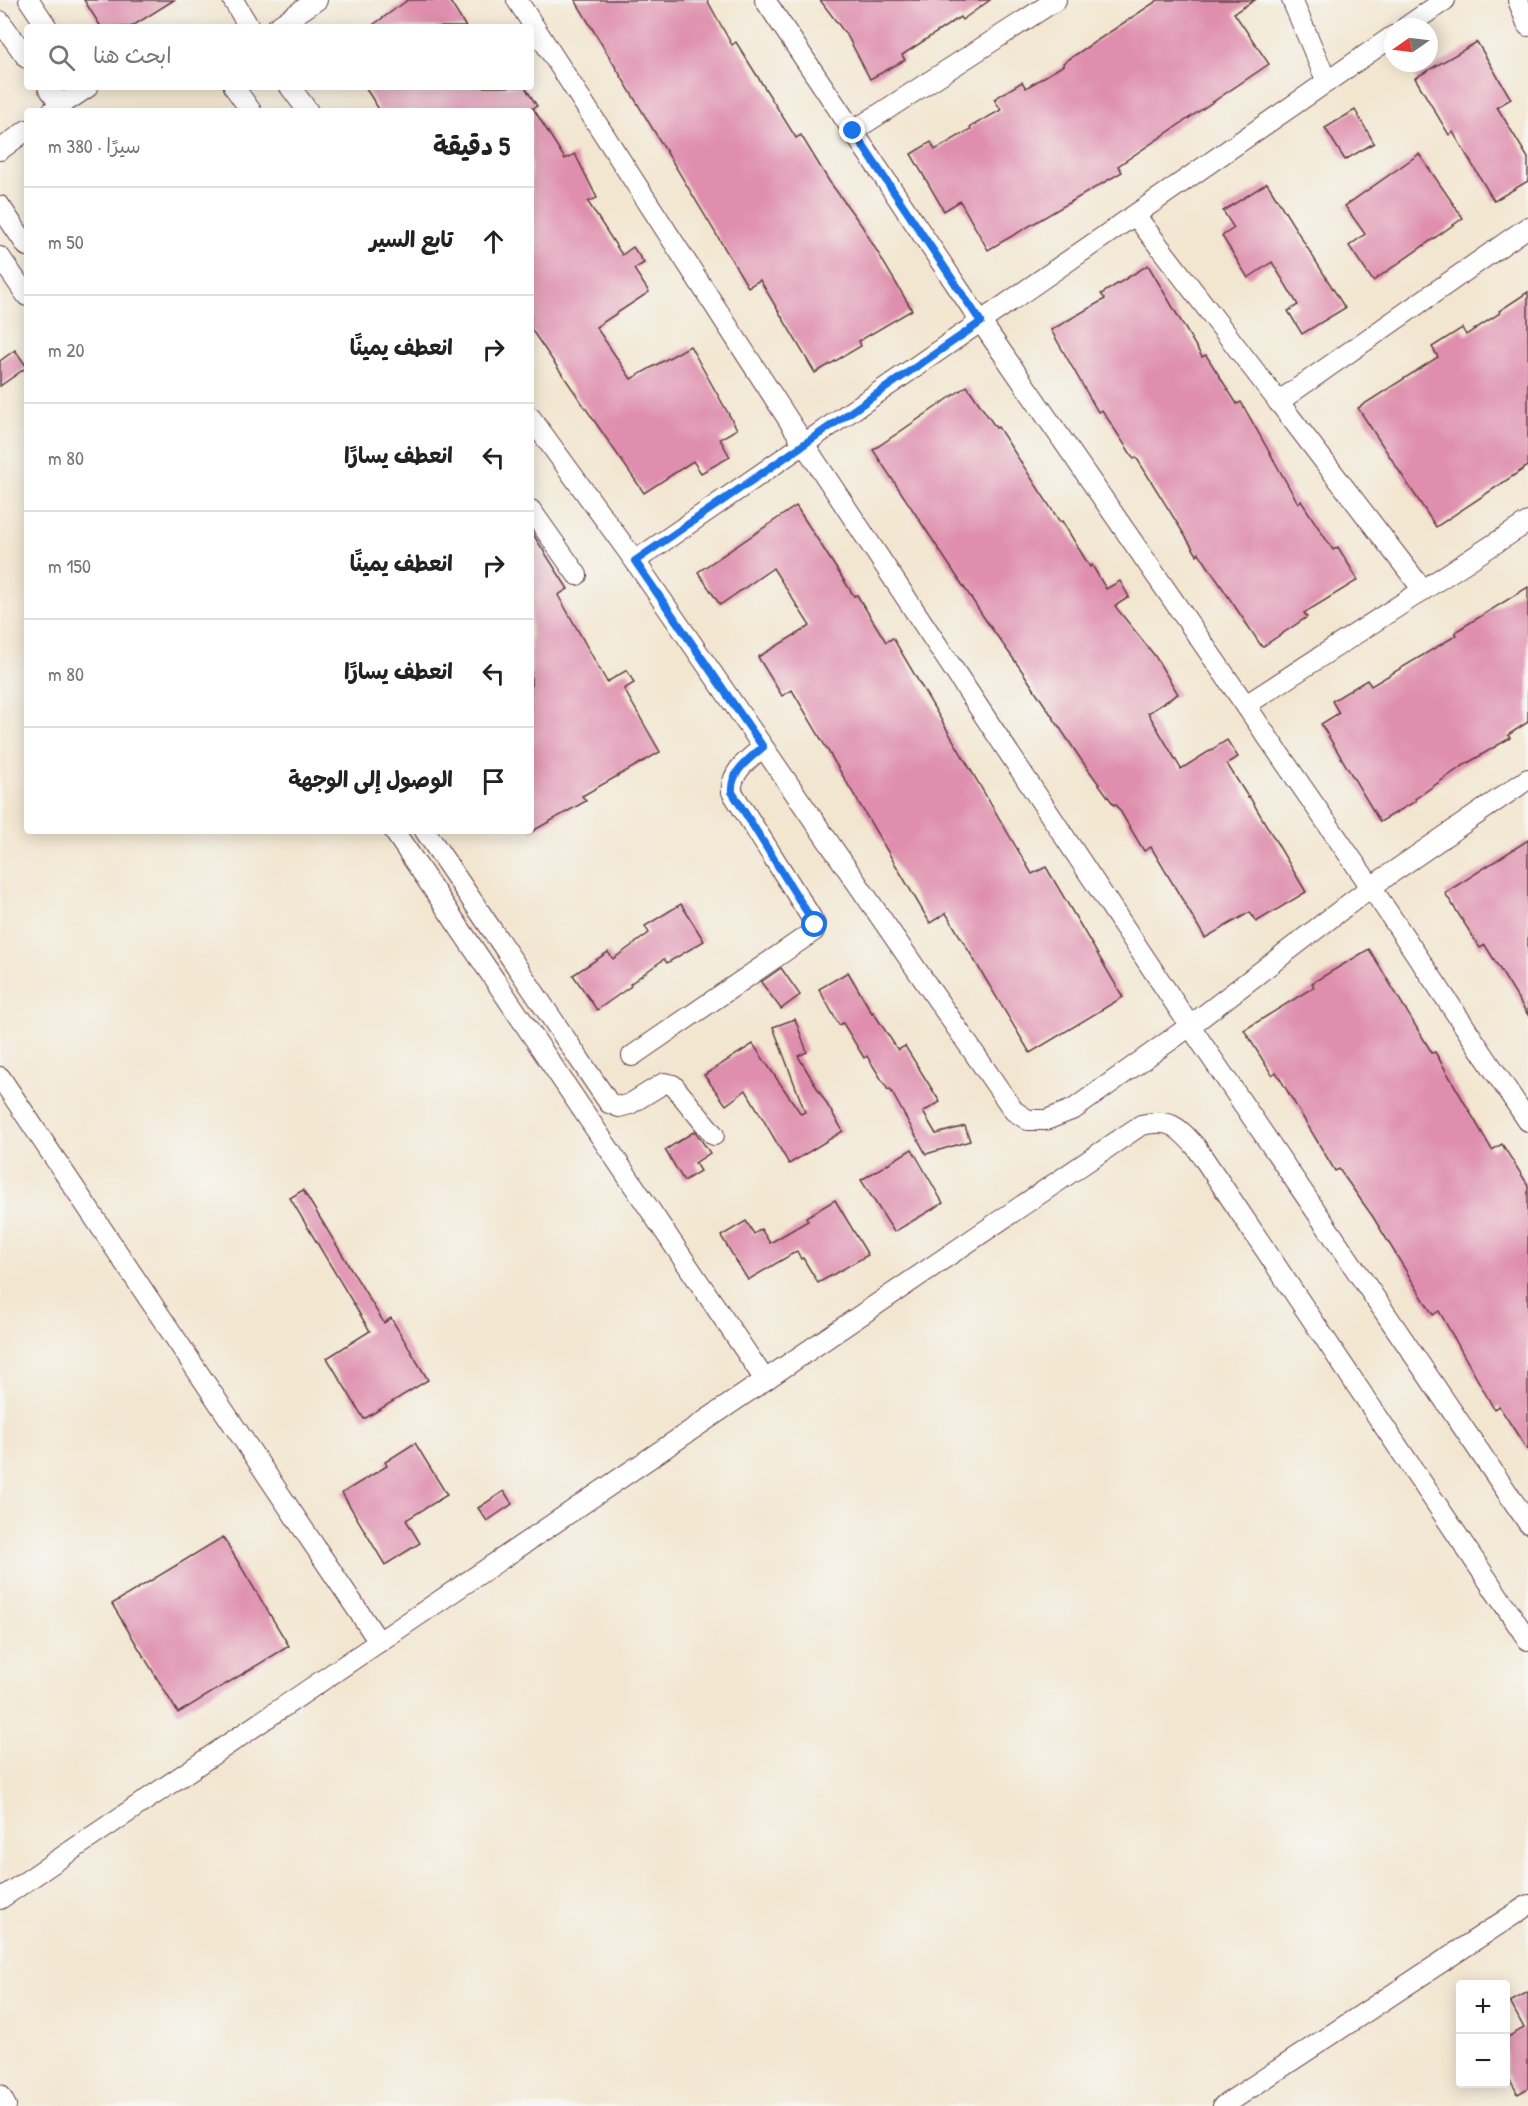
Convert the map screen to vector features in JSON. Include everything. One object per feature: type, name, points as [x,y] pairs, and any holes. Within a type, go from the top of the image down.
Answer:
[{"type":"street","points":[[29,0],[45,24]]},
{"type":"street","points":[[233,0],[247,24]]},
{"type":"street","points":[[282,24],[318,0]]},
{"type":"street","points":[[517,0],[533,24]]},
{"type":"street","points":[[765,0],[981,322],[1525,1109]]},
{"type":"street","points":[[853,131],[1056,0]]},
{"type":"street","points":[[1292,0],[1327,82]]},
{"type":"street","points":[[1419,18],[1445,0]]},
{"type":"street","points":[[1518,0],[1528,26]]},
{"type":"street","points":[[0,21],[24,54]]},
{"type":"street","points":[[534,26],[804,444],[1190,1026],[1528,1523]]},
{"type":"street","points":[[635,561],[1384,42]]},
{"type":"street","points":[[49,90],[57,108],[83,90]]},
{"type":"street","points":[[236,90],[249,108]]},
{"type":"street","points":[[292,90],[306,108]]},
{"type":"street","points":[[0,150],[24,132]]},
{"type":"street","points":[[0,206],[24,242]]},
{"type":"street","points":[[1135,215],[1423,590]]},
{"type":"street","points":[[1278,402],[1528,227]]},
{"type":"street","points":[[0,257],[24,292]]},
{"type":"street","points":[[534,422],[635,561],[1014,1111],[1028,1120],[1046,1120],[1074,1109],[1190,1026],[1371,887],[1528,779]]},
{"type":"street","points":[[534,514],[577,575]]},
{"type":"street","points":[[1246,705],[1528,522]]},
{"type":"street","points":[[632,1056],[813,931],[815,925],[811,917],[732,792],[731,784],[740,767],[763,747]]},
{"type":"street","points":[[396,834],[765,1380]]},
{"type":"street","points":[[426,834],[609,1103],[619,1107],[630,1104],[664,1083],[673,1085],[714,1135]]},
{"type":"street","points":[[0,1077],[379,1642]]},
{"type":"street","points":[[0,1899],[1141,1125],[1155,1122],[1170,1122],[1196,1147],[1528,1640]]},
{"type":"street","points":[[1223,2106],[1528,1905]]},
{"type":"street","points":[[0,2095],[6,2106]]},
{"type":"building","points":[[84,0],[174,0],[136,24],[99,24]]},
{"type":"building","points":[[408,0],[449,0],[464,24],[374,24]]},
{"type":"building","points":[[575,0],[707,0],[732,45],[736,42],[796,138],[801,135],[829,181],[862,226],[912,310],[859,341],[861,346],[815,373],[760,280],[748,287]]},
{"type":"building","points":[[820,0],[990,0],[962,20],[960,17],[902,55],[905,60],[870,79],[848,37]]},
{"type":"building","points":[[1158,0],[1255,0],[1234,13],[1269,64],[1118,166],[1122,172],[988,250],[960,201],[944,211],[911,154],[931,142],[935,150],[971,129],[970,127],[1001,110],[994,99],[1022,82],[1026,88],[1064,65],[1063,63]]},
{"type":"building","points":[[1477,42],[1511,99],[1497,107],[1528,158],[1528,181],[1494,201],[1453,132],[1449,135],[1415,78],[1425,72],[1438,72],[1438,65]]},
{"type":"building","points":[[367,90],[527,90],[537,106],[533,108],[378,108]]},
{"type":"building","points":[[534,110],[565,159],[575,154],[597,198],[588,202],[622,255],[633,247],[644,263],[634,269],[649,292],[596,327],[631,379],[690,346],[737,429],[720,439],[730,457],[701,473],[693,461],[644,493],[534,333]]},
{"type":"building","points":[[1355,110],[1374,143],[1345,160],[1325,128]]},
{"type":"building","points":[[1419,154],[1463,218],[1373,281],[1349,246],[1365,234],[1345,206]]},
{"type":"building","points":[[1267,183],[1345,308],[1302,334],[1288,311],[1298,305],[1272,262],[1248,278],[1222,236],[1234,228],[1223,211]]},
{"type":"building","points":[[1148,265],[1202,357],[1206,355],[1237,404],[1241,402],[1298,503],[1301,501],[1333,550],[1338,547],[1358,580],[1304,613],[1307,617],[1262,647],[1199,553],[1197,555],[1136,457],[1134,459],[1102,410],[1098,412],[1051,330],[1105,299],[1101,294]]},
{"type":"building","points":[[1528,292],[1528,466],[1436,527],[1358,408],[1438,357],[1432,347],[1462,328],[1466,335]]},
{"type":"building","points":[[15,350],[24,363],[24,369],[0,386],[0,361]]},
{"type":"building","points":[[967,386],[996,428],[998,427],[1106,589],[1120,581],[1129,597],[1115,606],[1155,656],[1178,694],[1148,713],[1181,769],[1227,740],[1238,757],[1227,764],[1249,796],[1306,892],[1256,922],[1250,912],[1205,938],[1151,847],[1144,851],[1116,804],[1114,805],[1080,758],[987,622],[873,450]]},
{"type":"building","points":[[796,506],[886,642],[893,638],[1032,874],[1046,867],[1123,997],[1030,1053],[946,913],[930,923],[792,690],[782,696],[758,657],[810,626],[773,568],[720,605],[698,572]]},
{"type":"building","points":[[534,536],[568,589],[558,595],[607,682],[627,670],[634,683],[624,689],[660,752],[582,796],[586,801],[534,830]]},
{"type":"building","points":[[1528,587],[1528,722],[1508,735],[1510,738],[1461,767],[1415,799],[1416,801],[1380,822],[1321,724],[1339,713],[1332,701],[1367,680],[1371,686],[1457,635],[1455,632]]},
{"type":"building","points":[[1528,840],[1528,1015],[1485,945],[1480,948],[1445,893]]},
{"type":"building","points":[[681,904],[704,941],[667,963],[664,959],[597,1010],[573,975],[608,952],[613,959],[649,933],[645,926]]},
{"type":"building","points":[[1369,949],[1432,1053],[1435,1052],[1492,1150],[1502,1144],[1528,1185],[1528,1451],[1499,1406],[1494,1409],[1439,1311],[1433,1315],[1373,1217],[1339,1169],[1335,1171],[1276,1072],[1272,1075],[1244,1030],[1314,987],[1312,983]]},
{"type":"building","points":[[781,968],[800,995],[781,1009],[761,982]]},
{"type":"building","points":[[848,972],[872,1013],[898,1050],[905,1046],[940,1102],[923,1112],[936,1134],[965,1126],[970,1141],[926,1154],[890,1089],[888,1090],[867,1056],[864,1058],[843,1023],[839,1025],[819,989]]},
{"type":"building","points":[[795,1019],[807,1052],[798,1056],[843,1131],[789,1164],[746,1090],[726,1105],[704,1075],[753,1044],[801,1114],[805,1112],[773,1027]]},
{"type":"building","points":[[695,1131],[710,1153],[695,1163],[700,1171],[684,1181],[665,1150]]},
{"type":"building","points":[[912,1149],[943,1203],[894,1232],[861,1180]]},
{"type":"building","points":[[303,1190],[384,1323],[391,1318],[428,1380],[364,1419],[327,1358],[370,1331],[290,1198]]},
{"type":"building","points":[[835,1200],[868,1255],[818,1283],[797,1251],[748,1280],[721,1236],[746,1221],[754,1234],[761,1229],[770,1243],[808,1221],[806,1217]]},
{"type":"building","points":[[415,1443],[447,1495],[406,1520],[420,1543],[385,1565],[342,1493],[387,1466],[385,1462]]},
{"type":"building","points":[[504,1491],[512,1504],[487,1521],[478,1508]]},
{"type":"building","points":[[223,1537],[289,1646],[178,1713],[112,1604]]},
{"type":"building","points":[[1528,1992],[1528,2088],[1518,2094],[1510,2080],[1510,2036],[1524,2028],[1510,2002]]},
{"type":"route","points":[[815,925],[732,792],[731,784],[740,767],[763,747],[635,561],[981,322],[853,131]]}]
